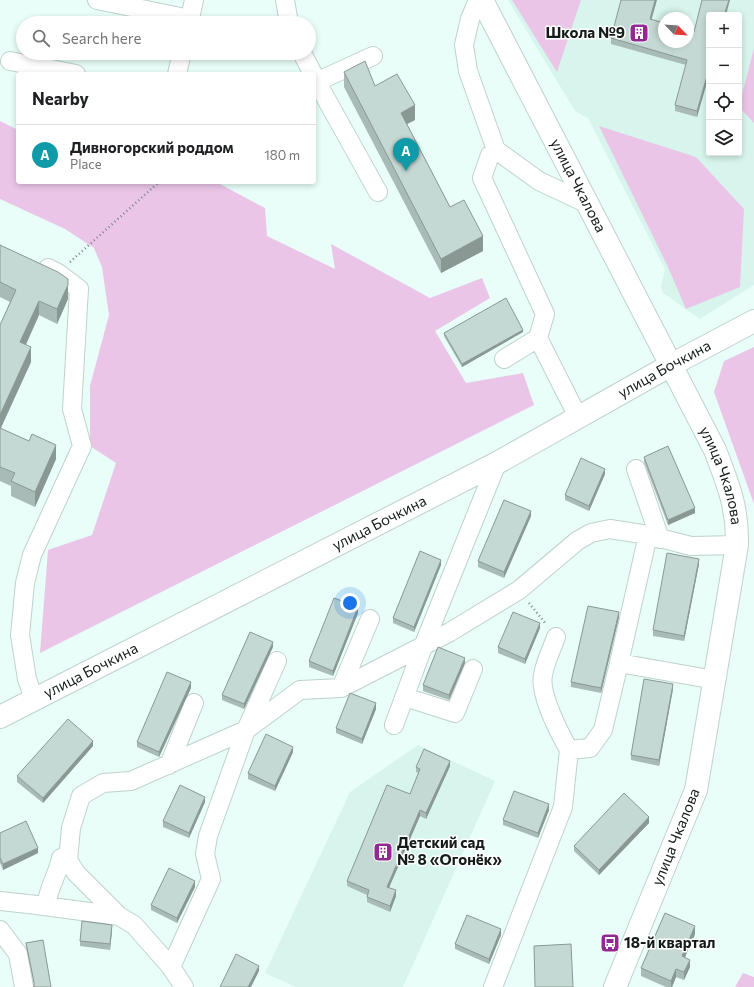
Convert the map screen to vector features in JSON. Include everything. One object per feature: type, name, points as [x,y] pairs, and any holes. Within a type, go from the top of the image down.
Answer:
[{"type":"main road","name":"улица Чкалова","points":[[482,0],[715,450],[731,492],[738,523],[737,545],[696,790],[615,987]]},
{"type":"main road","name":"улица Бочкина","points":[[0,717],[34,698],[497,463],[671,365],[754,321]]},
{"type":"lane","points":[[97,0],[167,16]]},
{"type":"lane","points":[[190,16],[194,0]]},
{"type":"lane","points":[[285,0],[288,16]]},
{"type":"lane","points":[[478,0],[466,31],[465,52],[468,72],[496,150],[539,181],[588,204]]},
{"type":"lane","points":[[316,76],[373,56]]},
{"type":"lane","points":[[177,72],[180,60]]},
{"type":"lane","points":[[306,60],[312,72]]},
{"type":"lane","points":[[10,61],[66,72]]},
{"type":"lane","points":[[316,81],[378,192]]},
{"type":"lane","points":[[496,150],[490,155],[482,178],[544,314],[538,338],[578,417]]},
{"type":"lane","points":[[34,698],[27,679],[20,636],[25,583],[32,555],[82,446],[72,409],[79,289],[58,273],[36,263]]},
{"type":"lane","points":[[504,360],[538,338]]},
{"type":"lane","points":[[394,725],[424,644],[497,463]]},
{"type":"lane","points":[[569,750],[590,748],[603,730],[619,663],[654,537],[636,469]]},
{"type":"lane","points":[[184,987],[171,967],[134,925],[120,916],[76,873],[68,860],[71,828],[81,796],[103,783],[132,780],[246,730],[300,690],[341,688],[424,644],[450,632],[519,590],[577,541],[591,533],[610,529],[654,537],[691,546],[737,545]]},
{"type":"lane","points":[[341,688],[370,619]]},
{"type":"lane","points":[[493,987],[563,807],[569,750],[555,724],[545,693],[542,676],[556,637]]},
{"type":"lane","points":[[171,967],[211,879],[205,854],[208,836],[246,730],[277,660]]},
{"type":"lane","points":[[619,663],[715,680]]},
{"type":"lane","points":[[405,697],[455,713],[473,669]]},
{"type":"lane","points":[[169,765],[194,703]]},
{"type":"lane","points":[[37,905],[47,902],[49,887],[57,873],[61,858],[68,860]]},
{"type":"lane","points":[[0,901],[120,916]]},
{"type":"lane","points":[[0,930],[18,954],[24,987]]},
{"type":"path","points":[[58,273],[157,184]]},
{"type":"path","points":[[519,590],[556,637]]},
{"type":"shaded area","points":[[508,0],[754,0],[754,285],[700,319],[663,293],[661,286],[665,269],[588,118],[575,111]]},
{"type":"shaded area","points":[[512,0],[581,0],[557,72]]},
{"type":"shaded area","points":[[754,48],[754,123],[742,110],[742,95]]},
{"type":"shaded area","points":[[0,121],[16,129],[16,184],[220,184],[265,208],[267,236],[335,269],[331,244],[430,298],[482,278],[490,298],[435,331],[466,383],[523,373],[534,405],[40,653],[48,550],[92,535],[116,463],[90,446],[90,386],[109,315],[102,267],[94,248],[65,229],[0,199]]},
{"type":"shaded area","points":[[599,126],[696,157],[744,209],[740,287],[686,309],[668,267]]},
{"type":"shaded area","points":[[754,347],[754,504],[714,392],[724,361]]},
{"type":"shaded area","points":[[418,745],[495,781],[403,987],[296,987],[265,973],[350,792]]},
{"type":"shaded area","points":[[743,973],[754,977],[754,987],[735,987]]},
{"type":"building","points":[[621,0],[655,0],[650,19],[658,21],[658,48],[694,48],[694,32],[702,0],[729,0],[725,12],[706,12],[706,80],[697,111],[675,105],[687,60],[611,38]]},
{"type":"building","points":[[365,61],[375,86],[397,74],[415,105],[401,113],[450,207],[464,200],[483,236],[441,259],[344,72]]},
{"type":"building","points":[[0,245],[58,272],[68,279],[68,285],[57,309],[39,301],[20,342],[31,347],[0,415],[0,325],[16,290],[0,282]]},
{"type":"building","points":[[506,298],[523,330],[462,364],[444,333]]},
{"type":"building","points":[[0,428],[29,441],[32,434],[56,445],[35,492],[11,481],[15,473],[0,467]]},
{"type":"building","points":[[668,446],[695,508],[668,520],[644,457]]},
{"type":"building","points":[[581,458],[605,469],[589,506],[565,495]]},
{"type":"building","points":[[504,500],[531,511],[504,572],[478,561]]},
{"type":"building","points":[[420,551],[441,560],[414,627],[393,618]]},
{"type":"building","points":[[667,553],[699,559],[684,636],[653,630]]},
{"type":"building","points":[[334,598],[358,607],[333,671],[309,661]]},
{"type":"building","points":[[588,606],[619,612],[601,688],[571,682]]},
{"type":"building","points":[[513,612],[540,623],[525,659],[498,647]]},
{"type":"building","points":[[250,632],[273,642],[244,704],[222,695]]},
{"type":"building","points":[[438,647],[465,658],[449,695],[423,685]]},
{"type":"building","points":[[167,672],[191,682],[159,752],[137,742]]},
{"type":"building","points":[[644,679],[673,684],[659,760],[631,755]]},
{"type":"building","points":[[350,693],[376,703],[362,739],[336,728]]},
{"type":"building","points":[[68,719],[93,741],[43,798],[17,776]]},
{"type":"building","points":[[266,734],[293,747],[275,786],[248,773]]},
{"type":"building","name":"Детский сад № 8 «Огонёк»","points":[[424,749],[450,761],[426,813],[420,810],[387,887],[396,890],[390,906],[367,897],[369,890],[347,881],[387,785],[410,794],[420,769],[416,767]]},
{"type":"building","points":[[180,785],[205,797],[189,833],[163,821]]},
{"type":"building","points":[[514,791],[549,804],[538,833],[503,820]]},
{"type":"building","points":[[624,793],[649,817],[599,870],[574,846]]},
{"type":"building","points":[[26,821],[38,848],[3,864],[0,858],[0,833]]},
{"type":"building","points":[[169,868],[195,881],[177,918],[151,905]]},
{"type":"building","points":[[665,913],[695,926],[682,956],[690,960],[684,972],[676,969],[671,981],[641,968]]},
{"type":"building","points":[[467,915],[501,929],[489,959],[455,944]]},
{"type":"building","points":[[82,921],[112,925],[110,944],[80,941]]},
{"type":"building","points":[[43,940],[51,987],[34,987],[26,943]]},
{"type":"building","points":[[571,944],[573,987],[535,987],[534,946]]},
{"type":"building","points":[[236,954],[259,966],[248,987],[220,987]]},
{"type":"place","name":"Школа №9","points":[[639,33]]},
{"type":"place","name":"Дивногорский роддом","points":[[406,171]]},
{"type":"place","name":"Детский сад № 8 «Огонёк»","points":[[383,852]]},
{"type":"place","name":"18-й квартал","points":[[610,943]]}]
